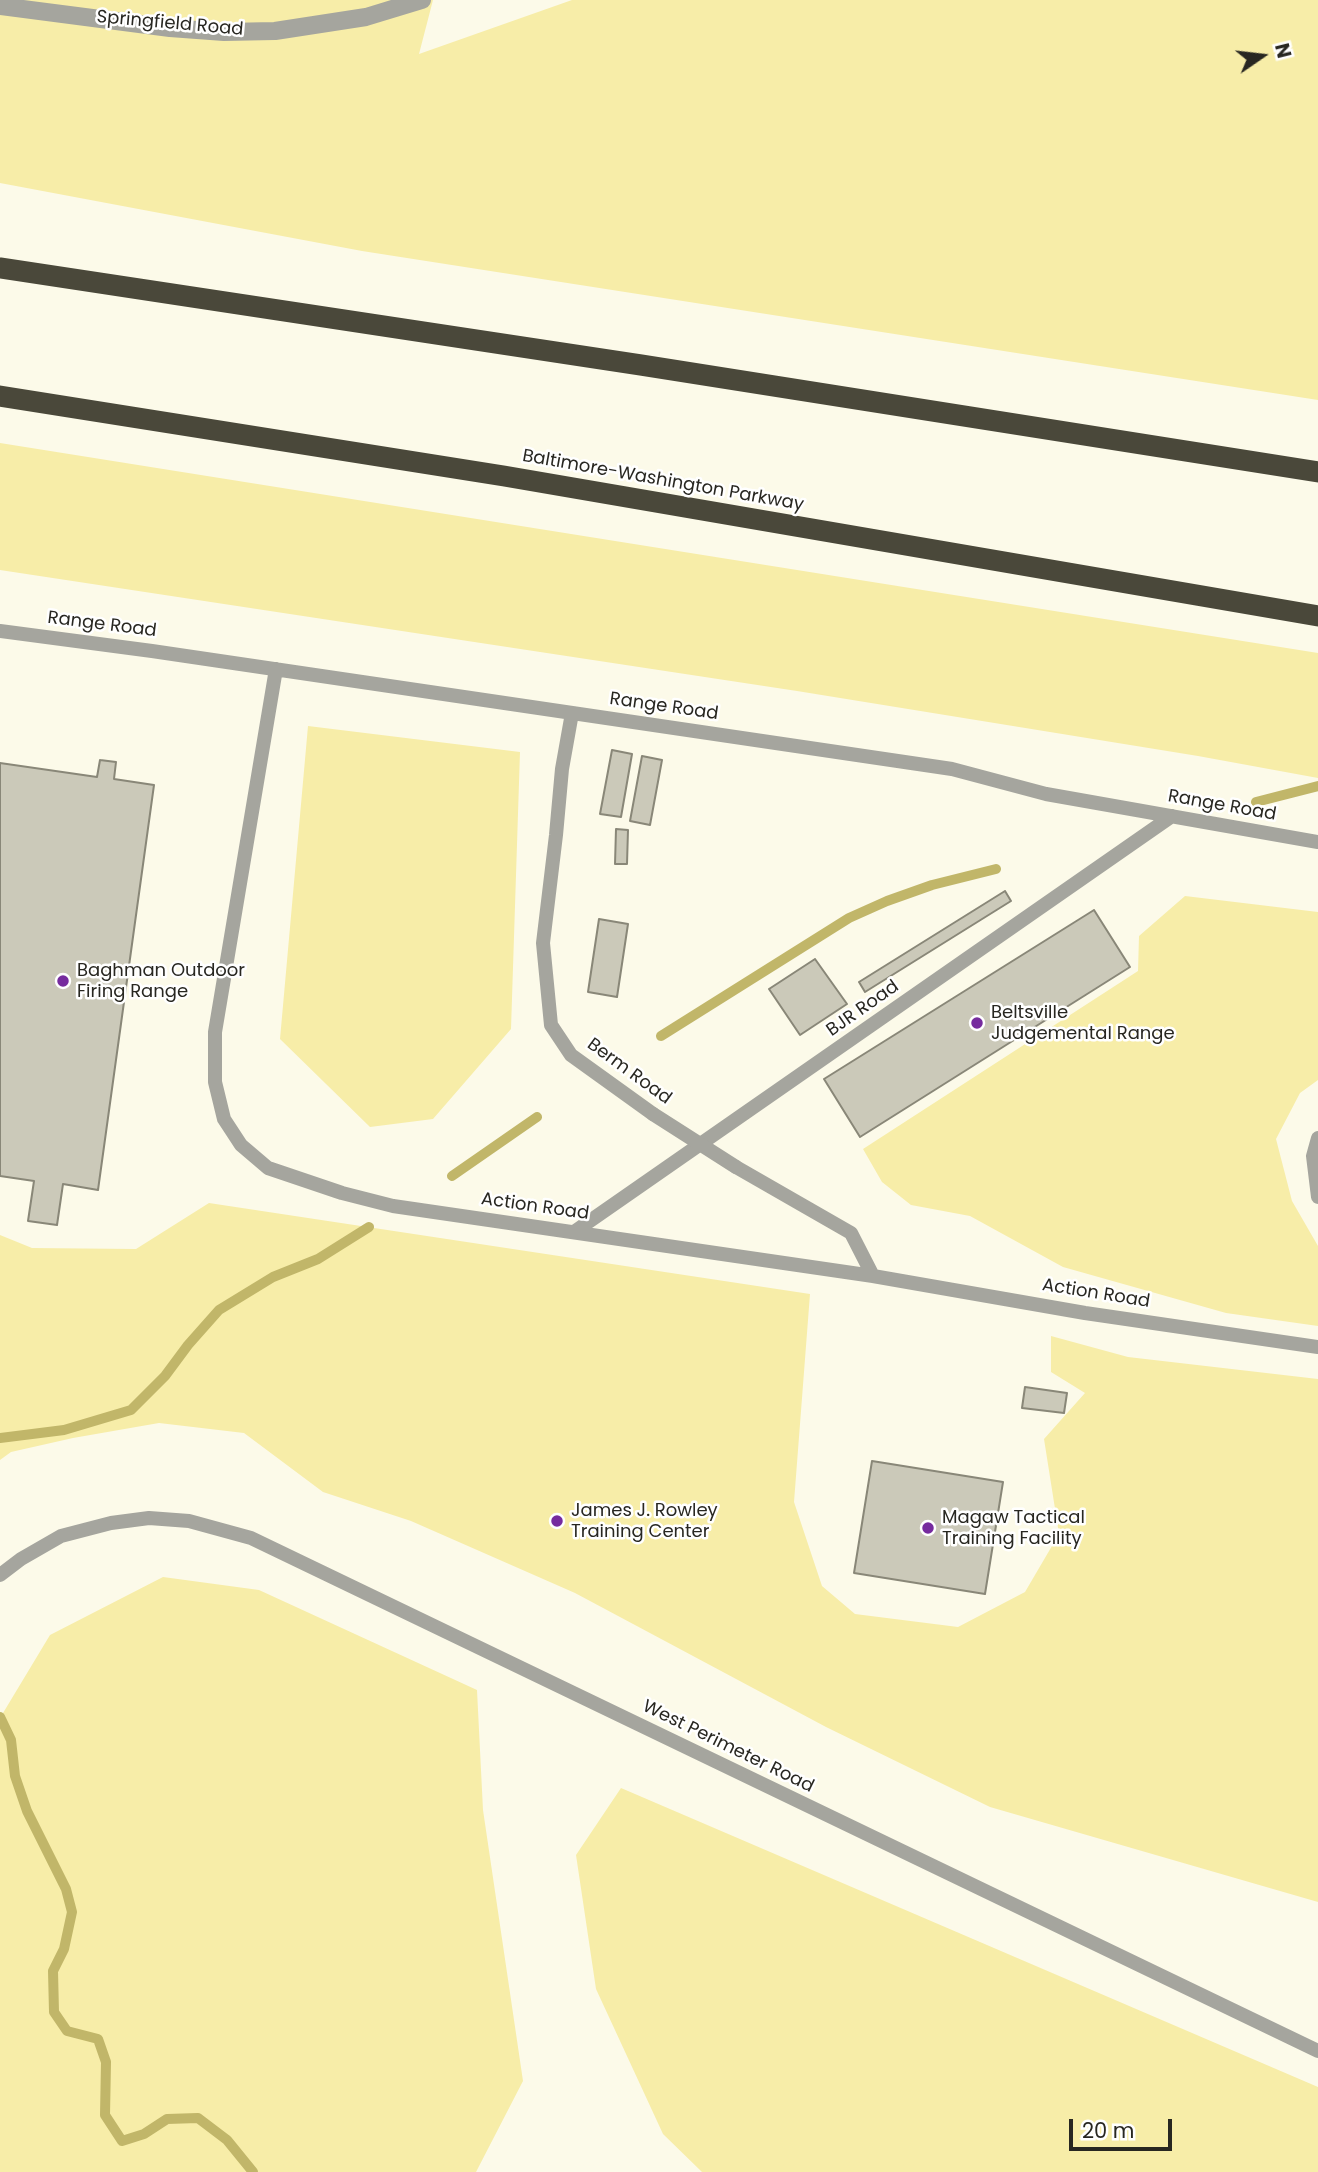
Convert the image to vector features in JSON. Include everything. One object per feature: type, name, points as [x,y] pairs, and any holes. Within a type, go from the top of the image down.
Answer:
[{"type":"highway","points":[[0,268],[654,367],[1318,472]]},
{"type":"highway","name":"Baltimore-Washington Parkway","points":[[0,396],[490,474],[1318,616]]},
{"type":"street","name":"Springfield Road","points":[[0,6],[170,28],[224,32],[275,31],[366,17],[422,0]]},
{"type":"lane","name":"Range Road","points":[[0,631],[152,650],[952,769],[1046,794],[1318,842]]},
{"type":"lane","name":"Action Road","points":[[276,669],[215,1032],[215,1082],[224,1119],[241,1145],[268,1168],[342,1193],[393,1206],[873,1276],[1085,1313],[1318,1347]]},
{"type":"lane","name":"Berm Road","points":[[572,713],[562,769],[543,943],[551,1025],[571,1055],[653,1114],[736,1167],[851,1233],[873,1276]]},
{"type":"lane","name":"BJR Road","points":[[574,1233],[1172,816]]},
{"type":"lane","points":[[1318,1138],[1313,1156],[1318,1197]]},
{"type":"lane","name":"West Perimeter Road","points":[[0,1576],[21,1559],[61,1536],[111,1523],[149,1518],[188,1521],[251,1538],[1318,2051]]},
{"type":"shaded area","points":[[0,0],[433,0],[419,54],[572,0],[1318,0],[1318,400],[362,251],[0,183]]},
{"type":"shaded area","points":[[0,443],[1318,653],[1318,778],[797,691],[0,570]]},
{"type":"shaded area","points":[[308,726],[520,752],[511,1029],[433,1119],[370,1127],[280,1039]]},
{"type":"shaded area","points":[[1185,896],[1318,912],[1318,1080],[1300,1093],[1276,1139],[1292,1201],[1318,1246],[1318,1326],[1226,1313],[1063,1267],[970,1216],[911,1205],[882,1182],[863,1149],[1138,971],[1139,936]]},
{"type":"shaded area","points":[[209,1203],[810,1294],[794,1502],[822,1586],[855,1614],[958,1627],[1025,1592],[1059,1534],[1044,1439],[1085,1393],[1051,1372],[1051,1336],[1128,1357],[1318,1379],[1318,1902],[990,1807],[826,1727],[575,1593],[411,1521],[323,1492],[244,1433],[159,1423],[11,1452],[0,1460],[0,1235],[32,1248],[136,1249]]},
{"type":"shaded area","points":[[163,1577],[259,1590],[477,1690],[483,1810],[523,2081],[476,2172],[0,2172],[0,1718],[50,1635]]},
{"type":"shaded area","points":[[621,1788],[1318,2087],[1318,2172],[702,2172],[663,2134],[596,1989],[576,1855]]},
{"type":"building","points":[[612,750],[632,754],[621,817],[600,814]]},
{"type":"building","points":[[642,756],[662,760],[650,825],[630,821]]},
{"type":"building","name":"Baghman Outdoor Firing Range","points":[[100,760],[116,762],[114,779],[154,785],[98,1190],[63,1184],[57,1225],[28,1221],[34,1181],[0,1176],[0,763],[97,777]]},
{"type":"building","points":[[616,829],[628,830],[627,864],[615,864]]},
{"type":"building","points":[[1005,891],[1011,901],[865,992],[859,982]]},
{"type":"building","name":"Beltsville Judgemental Range","points":[[1094,910],[1130,967],[860,1137],[824,1079]]},
{"type":"building","points":[[599,919],[628,924],[617,997],[588,992]]},
{"type":"building","points":[[815,959],[847,1004],[800,1035],[769,989]]},
{"type":"building","points":[[1025,1387],[1067,1393],[1064,1413],[1022,1408]]},
{"type":"building","name":"Magaw Tactical Training Facility","points":[[872,1461],[1003,1482],[985,1594],[854,1573]]},
{"type":"waterway","points":[[1256,802],[1318,786]]},
{"type":"waterway","points":[[661,1036],[849,918],[932,885],[996,869]]},
{"type":"waterway","points":[[452,1176],[537,1117]]},
{"type":"waterway","points":[[0,1438],[64,1430],[131,1410],[165,1376],[219,1310],[273,1277],[318,1259],[369,1227]]},
{"type":"waterway","points":[[0,1717],[11,1740],[15,1776],[27,1811],[66,1889],[72,1912],[64,1949],[53,1971],[54,2012],[67,2031],[98,2039],[106,2062],[105,2115],[122,2141],[144,2134],[167,2119],[198,2118],[227,2140],[253,2172]]},
{"type":"place","name":"Baghman Outdoor Firing Range","points":[[63,981]]},
{"type":"place","name":"Beltsville Judgemental Range","points":[[977,1023]]},
{"type":"place","name":"James J. Rowley Training Center","points":[[557,1521]]},
{"type":"place","name":"Magaw Tactical Training Facility","points":[[928,1528]]}]
